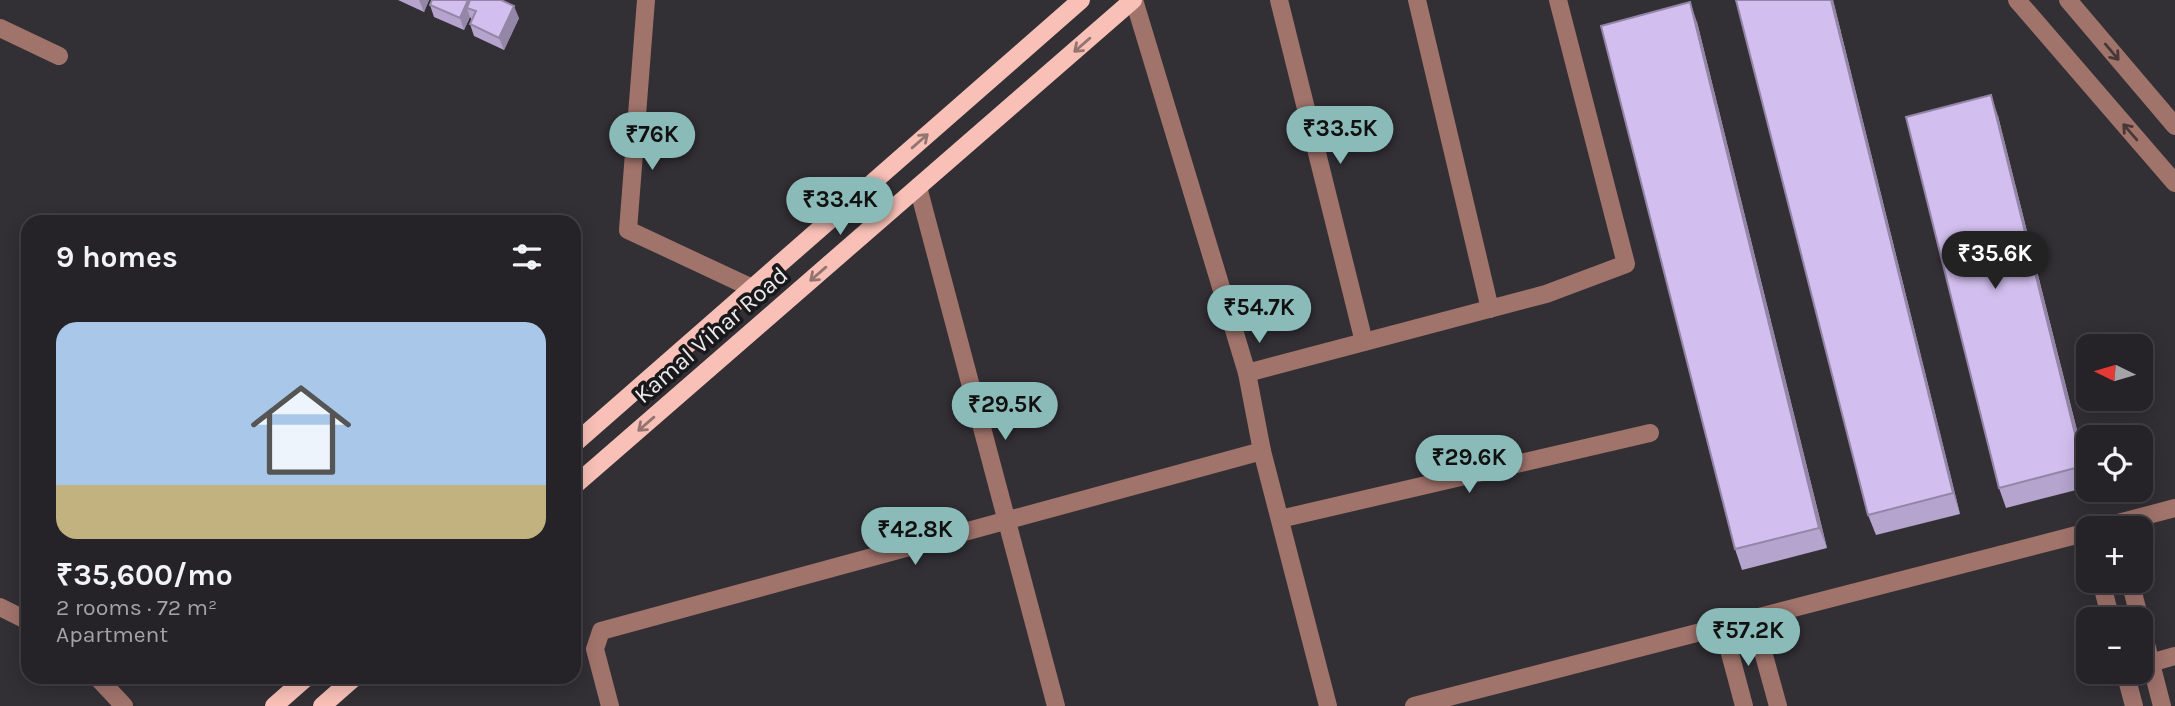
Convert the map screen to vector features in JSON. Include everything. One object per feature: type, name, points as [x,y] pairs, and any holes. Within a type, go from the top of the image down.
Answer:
[{"type":"main road","name":"Kamal Vihar Road","points":[[581,438],[1081,0]]},
{"type":"main road","name":"Kamal Vihar Road","points":[[581,480],[1134,0]]},
{"type":"main road","points":[[274,706],[299,684]]},
{"type":"main road","points":[[321,706],[347,684]]},
{"type":"street","points":[[646,0],[628,230],[752,288]]},
{"type":"street","points":[[1134,0],[1247,373],[1262,451],[1328,706]]},
{"type":"street","points":[[1279,0],[1364,342]]},
{"type":"street","points":[[1417,0],[1490,309]]},
{"type":"street","points":[[1247,373],[1546,294],[1626,264],[1558,0]]},
{"type":"street","points":[[2068,0],[2175,126]]},
{"type":"street","points":[[2028,4],[2175,183]]},
{"type":"street","points":[[0,28],[59,56]]},
{"type":"street","points":[[918,187],[1056,706]]},
{"type":"street","points":[[1280,519],[1650,433]]},
{"type":"street","points":[[610,706],[594,649],[601,631],[1262,451]]},
{"type":"street","points":[[2148,516],[2175,508]]},
{"type":"street","points":[[1414,706],[2076,535]]},
{"type":"street","points":[[0,607],[21,618]]},
{"type":"street","points":[[1754,619],[1778,706]]},
{"type":"street","points":[[1723,627],[1744,706]]},
{"type":"street","points":[[2153,662],[2175,656]]},
{"type":"street","points":[[2153,682],[2162,706]]},
{"type":"street","points":[[104,684],[124,706]]},
{"type":"street","points":[[2128,684],[2134,706]]},
{"type":"building","points":[[432,0],[468,0],[460,18],[430,5]]},
{"type":"building","points":[[470,0],[501,0],[514,6],[499,38],[470,24],[476,11],[467,8]]},
{"type":"building","points":[[1736,0],[1831,0],[1953,493],[1868,515]]},
{"type":"building","points":[[1690,2],[1819,528],[1735,549],[1601,26]]},
{"type":"building","points":[[1991,95],[2076,438],[2076,468],[1999,488],[1906,117]]}]
